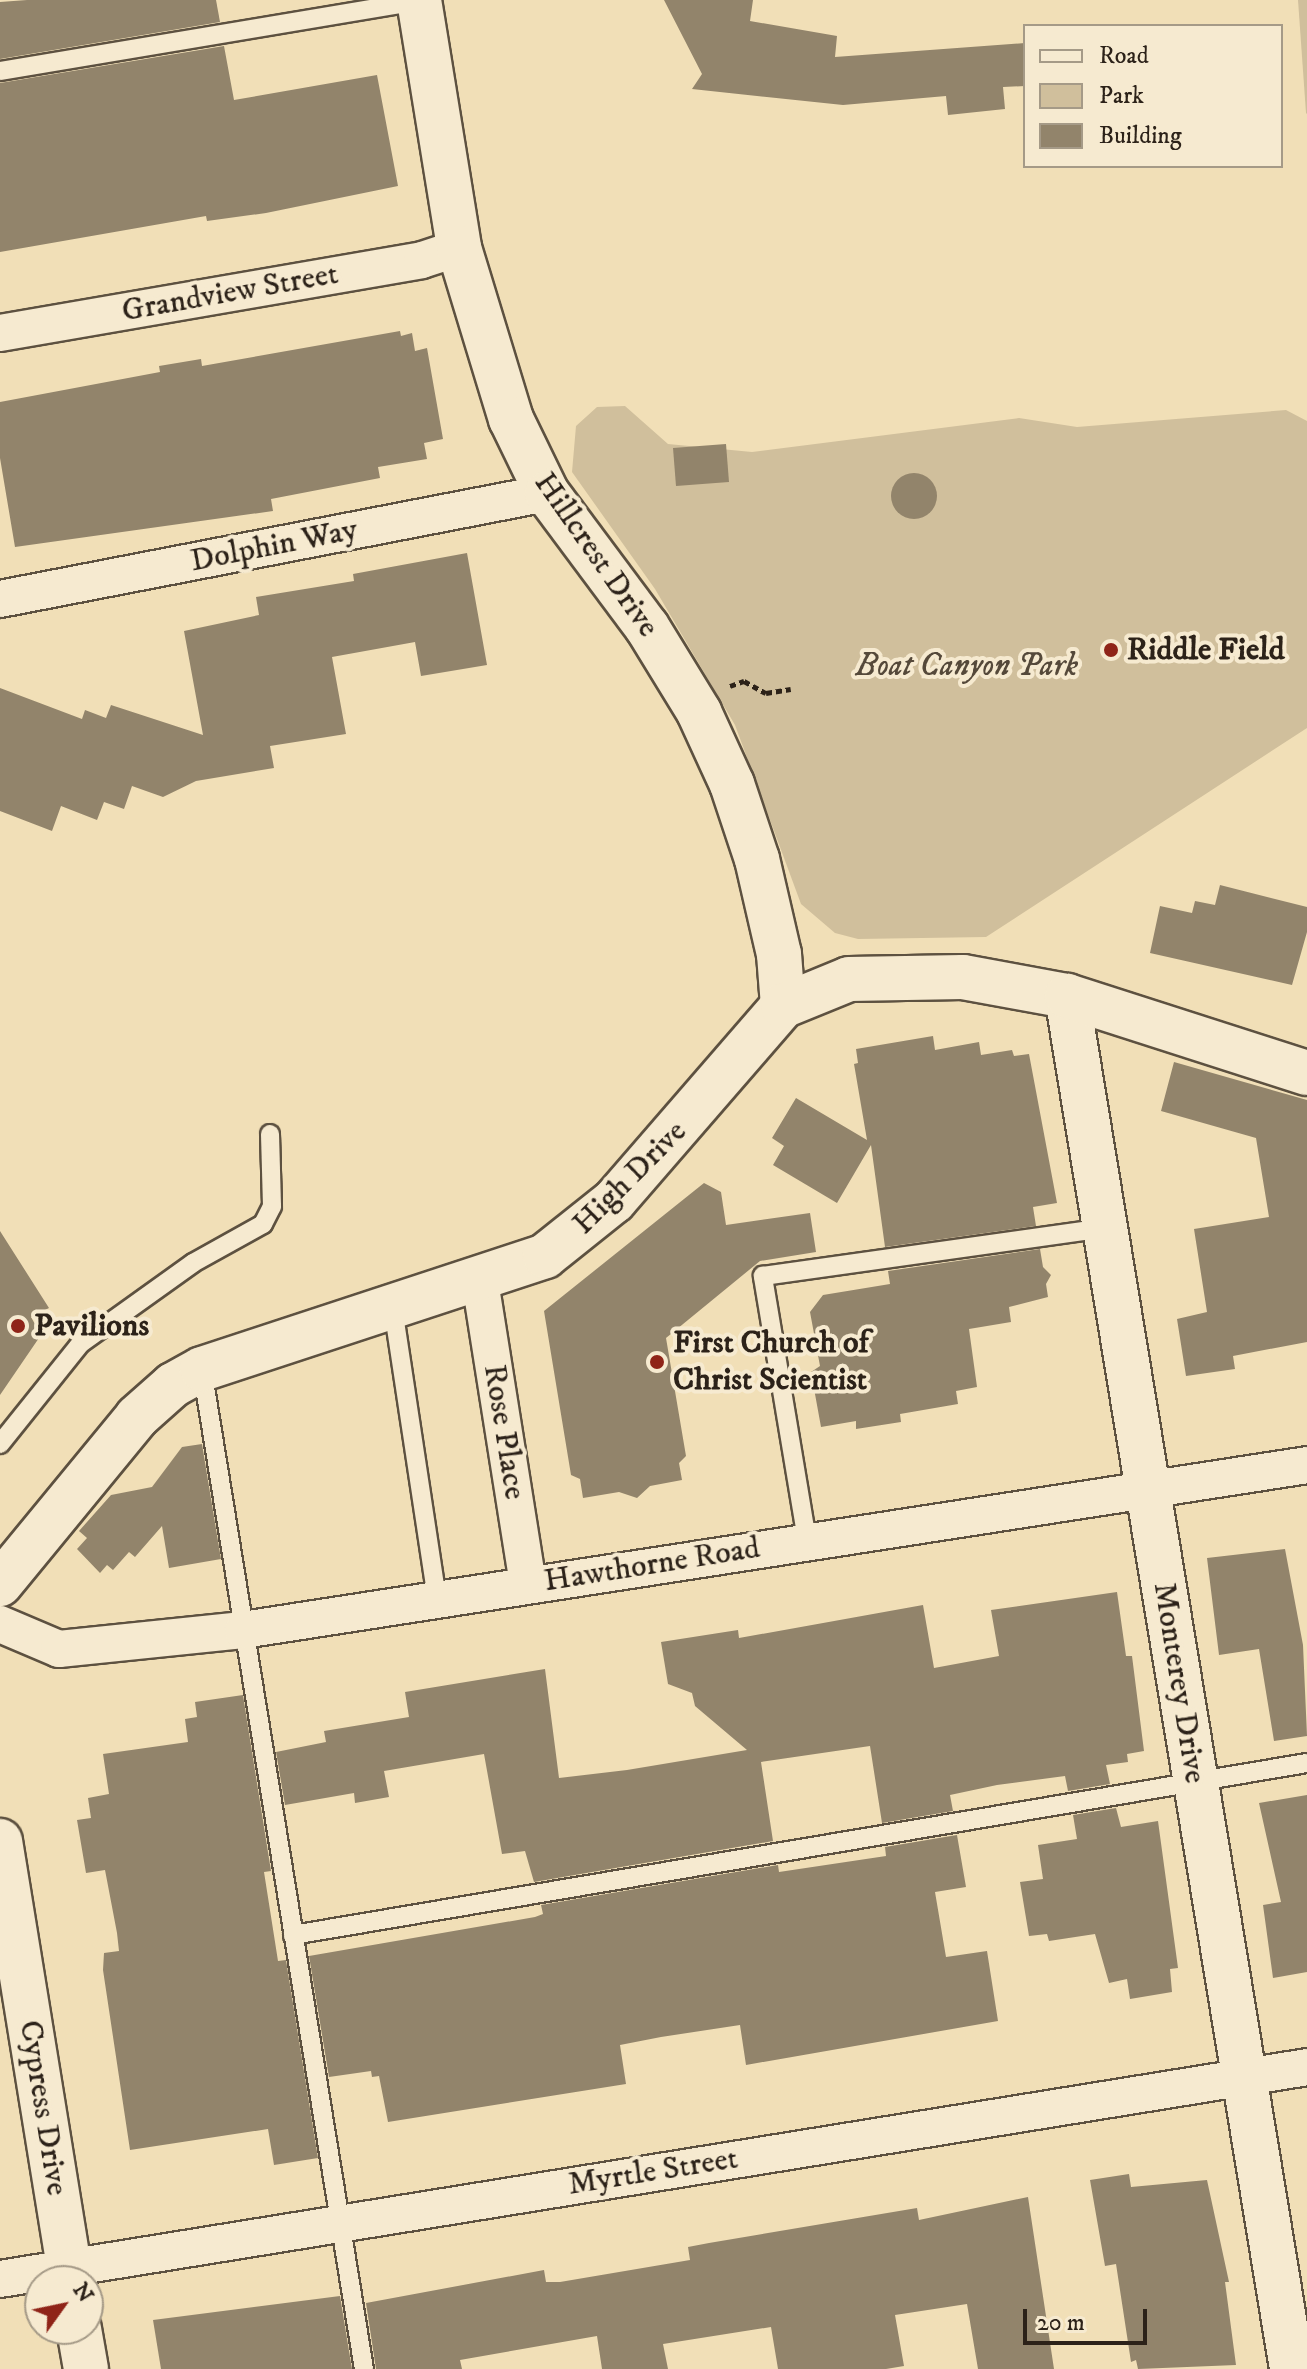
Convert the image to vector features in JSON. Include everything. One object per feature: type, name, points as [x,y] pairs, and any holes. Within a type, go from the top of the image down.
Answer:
[{"type":"street","name":"Hillcrest Drive","points":[[420,0],[459,248],[511,419],[547,493],[647,627],[699,712],[732,784],[757,859],[779,954],[783,1006]]},
{"type":"street","name":"Grandview Street","points":[[0,333],[422,260],[459,248]]},
{"type":"street","name":"Dolphin Way","points":[[0,599],[547,493]]},
{"type":"street","name":"High Drive","points":[[0,1584],[137,1417],[173,1385],[202,1369],[480,1281],[545,1256],[586,1227],[709,1095],[783,1006],[849,979],[896,974],[963,977],[1067,996],[1307,1073]]},
{"type":"street","name":"Monterey Drive","points":[[1067,996],[1292,2369]]},
{"type":"street","name":"Rose Place","points":[[480,1281],[528,1584]]},
{"type":"street","name":"Hawthorne Road","points":[[0,1624],[59,1649],[243,1630],[807,1540],[1307,1465]]},
{"type":"street","name":"Cypress Drive","points":[[0,1841],[69,2265]]},
{"type":"street","name":"Myrtle Street","points":[[104,2267],[340,2222],[1307,2067]]},
{"type":"street","name":"Myrtle Street","points":[[0,2279],[24,2277]]},
{"type":"street","points":[[82,2345],[86,2369]]},
{"type":"lane","points":[[0,71],[420,0]]},
{"type":"lane","points":[[0,1444],[80,1344],[193,1263],[263,1224],[272,1206],[270,1134]]},
{"type":"lane","points":[[807,1540],[763,1276],[1105,1228]]},
{"type":"lane","points":[[393,1308],[437,1599]]},
{"type":"lane","points":[[202,1369],[364,2369]]},
{"type":"lane","points":[[293,1935],[1307,1763]]},
{"type":"path","points":[[699,712],[734,682],[744,681],[766,693],[791,689]]},
{"type":"green space","points":[[1298,0],[1307,0],[1307,114],[1306,113]]},
{"type":"green space","name":"Boat Canyon Park","points":[[625,406],[668,444],[752,452],[1019,418],[1077,427],[1286,410],[1307,421],[1307,728],[986,937],[858,939],[835,933],[801,904],[735,725],[655,589],[572,472],[576,426],[597,407]]},
{"type":"building","points":[[216,0],[220,22],[0,59],[0,2]]},
{"type":"building","points":[[664,0],[753,0],[750,21],[837,36],[835,57],[1023,43],[1023,86],[1003,87],[1005,109],[948,115],[946,96],[843,105],[692,89],[702,74]]},
{"type":"building","points":[[224,46],[234,100],[377,75],[398,186],[266,213],[207,221],[206,216],[0,252],[0,83]]},
{"type":"building","points":[[400,331],[401,336],[412,333],[415,351],[427,348],[443,439],[424,443],[427,459],[378,467],[380,478],[271,499],[273,511],[15,547],[0,458],[0,402],[160,372],[159,366],[201,359],[202,366]]},
{"type":"building","points":[[726,444],[729,482],[676,486],[673,448]]},
{"type":"building","points":[[914,473],[930,480],[937,496],[930,512],[914,519],[898,512],[891,496],[898,480]]},
{"type":"building","points":[[467,553],[487,665],[421,676],[415,642],[332,657],[346,734],[270,746],[274,768],[196,781],[163,797],[132,786],[124,809],[104,802],[97,820],[61,806],[52,831],[0,811],[0,688],[82,719],[85,710],[106,718],[111,705],[203,735],[184,631],[259,615],[256,597],[354,581],[353,574]]},
{"type":"building","points":[[1220,885],[1307,907],[1307,932],[1292,985],[1150,953],[1160,906],[1192,913],[1195,901],[1215,905]]},
{"type":"building","points":[[933,1036],[935,1050],[979,1042],[981,1055],[1012,1050],[1014,1056],[1029,1054],[1057,1203],[1033,1207],[1036,1226],[885,1247],[871,1145],[837,1203],[773,1165],[784,1146],[772,1138],[796,1098],[867,1140],[854,1064],[858,1063],[856,1049]]},
{"type":"building","points":[[1174,1062],[1307,1100],[1307,1342],[1233,1356],[1235,1369],[1186,1376],[1177,1319],[1207,1312],[1194,1229],[1269,1217],[1256,1138],[1161,1111]]},
{"type":"building","points":[[704,1183],[721,1192],[726,1225],[810,1213],[816,1252],[760,1261],[666,1338],[686,1456],[679,1463],[682,1480],[650,1486],[637,1498],[619,1492],[583,1498],[580,1479],[571,1475],[544,1311]]},
{"type":"building","name":"Pavilions","points":[[0,1231],[49,1308],[31,1317],[41,1335],[0,1395]]},
{"type":"building","points":[[1040,1249],[1043,1267],[1051,1275],[1046,1284],[1048,1297],[1009,1307],[1011,1322],[969,1329],[977,1387],[956,1391],[958,1404],[900,1414],[901,1422],[856,1429],[856,1421],[821,1427],[811,1372],[820,1366],[810,1312],[823,1295],[890,1284],[888,1271]]},
{"type":"building","points":[[202,1444],[221,1559],[169,1568],[162,1526],[135,1557],[129,1552],[113,1570],[107,1565],[100,1573],[77,1549],[87,1538],[79,1531],[111,1495],[152,1487],[182,1447]]},
{"type":"building","points":[[1285,1549],[1303,1645],[1307,1736],[1274,1741],[1259,1649],[1219,1655],[1207,1558]]},
{"type":"building","points":[[1117,1592],[1126,1656],[1132,1656],[1144,1751],[1127,1754],[1128,1762],[1106,1765],[1110,1784],[1068,1791],[1065,1776],[997,1785],[950,1795],[953,1811],[882,1823],[870,1746],[761,1762],[773,1841],[534,1882],[525,1851],[502,1854],[484,1754],[384,1771],[389,1797],[355,1803],[354,1793],[285,1805],[276,1752],[326,1742],[324,1731],[409,1717],[405,1692],[545,1669],[559,1778],[627,1770],[747,1750],[695,1706],[692,1693],[668,1684],[661,1642],[738,1630],[739,1638],[923,1605],[934,1668],[999,1656],[991,1610]]},
{"type":"building","points":[[243,1695],[271,1871],[264,1872],[278,1961],[286,1960],[318,2158],[274,2165],[268,2129],[130,2150],[103,1970],[104,1953],[119,1951],[117,1933],[105,1870],[86,1873],[77,1820],[91,1818],[88,1798],[109,1794],[103,1754],[188,1742],[185,1719],[197,1717],[195,1702]]},
{"type":"building","points":[[1307,1795],[1307,1972],[1273,1978],[1263,1905],[1281,1902],[1259,1803]]},
{"type":"building","points":[[1116,1808],[1121,1827],[1158,1821],[1178,1968],[1170,1969],[1172,1992],[1130,1999],[1127,1979],[1109,1983],[1095,1934],[1049,1941],[1047,1934],[1029,1936],[1020,1882],[1043,1879],[1038,1845],[1077,1839],[1073,1815]]},
{"type":"building","points":[[957,1835],[966,1887],[935,1892],[946,1957],[987,1951],[998,2021],[746,2065],[740,2025],[661,2037],[620,2045],[626,2084],[388,2122],[379,2076],[372,2077],[371,2071],[329,2077],[309,1956],[535,1917],[543,1914],[541,1905],[778,1865],[779,1872],[886,1856],[885,1847]]},
{"type":"building","points":[[1129,2174],[1131,2187],[1207,2180],[1229,2282],[1225,2282],[1236,2365],[1138,2369],[1136,2360],[1131,2362],[1116,2264],[1105,2266],[1090,2180]]},
{"type":"building","points":[[1028,2197],[1054,2369],[978,2369],[967,2304],[895,2315],[904,2366],[886,2369],[778,2369],[771,2327],[663,2344],[668,2369],[602,2369],[597,2336],[460,2360],[462,2369],[376,2369],[366,2303],[544,2270],[546,2282],[560,2282],[690,2260],[688,2247],[709,2243],[917,2208],[919,2220]]},
{"type":"building","points":[[340,2296],[352,2369],[161,2369],[153,2320]]},
{"type":"place","name":"Riddle Field","points":[[1111,650]]},
{"type":"place","name":"Pavilions","points":[[18,1326]]},
{"type":"place","name":"First Church of Christ Scientist","points":[[657,1362]]}]
